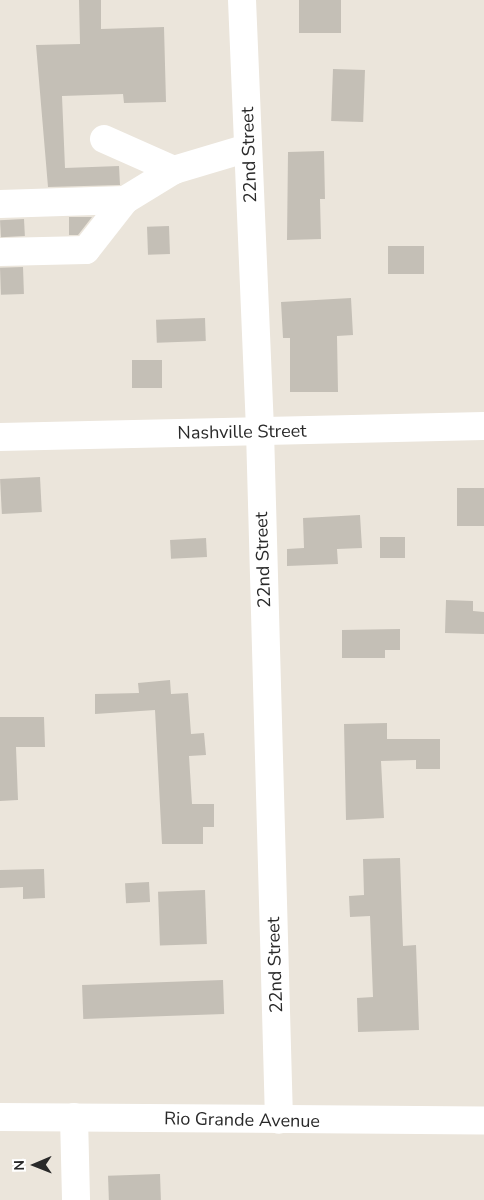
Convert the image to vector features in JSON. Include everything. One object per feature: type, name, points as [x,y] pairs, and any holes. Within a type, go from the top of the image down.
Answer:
[{"type":"street","name":"22nd Street","points":[[242,0],[260,431],[279,1120]]},
{"type":"street","points":[[104,139],[174,170]]},
{"type":"street","points":[[0,252],[86,250],[125,200],[174,170],[248,148]]},
{"type":"street","points":[[0,204],[125,200]]},
{"type":"street","name":"Nashville Street","points":[[0,437],[484,426]]},
{"type":"street","name":"Rio Grande Avenue","points":[[0,1117],[484,1120]]},
{"type":"street","points":[[74,1118],[76,1200]]},
{"type":"building","points":[[79,0],[101,0],[101,29],[164,27],[166,102],[124,103],[123,94],[62,96],[65,168],[119,166],[120,185],[48,187],[36,45],[80,44]]},
{"type":"building","points":[[299,0],[341,0],[341,33],[299,33]]},
{"type":"building","points":[[333,69],[365,70],[363,122],[331,121]]},
{"type":"building","points":[[324,151],[325,199],[320,199],[321,239],[287,240],[288,152]]},
{"type":"building","points":[[69,217],[92,217],[78,235],[69,235]]},
{"type":"building","points":[[24,219],[25,236],[1,237],[0,220]]},
{"type":"building","points":[[169,226],[170,254],[148,255],[147,227]]},
{"type":"building","points":[[388,246],[424,246],[424,274],[388,274]]},
{"type":"building","points":[[23,267],[24,294],[1,295],[0,268]]},
{"type":"building","points":[[351,298],[353,335],[337,336],[338,392],[290,392],[290,338],[283,338],[281,302]]},
{"type":"building","points":[[205,318],[206,341],[157,343],[156,320]]},
{"type":"building","points":[[132,360],[162,360],[162,388],[132,388]]},
{"type":"building","points":[[40,477],[42,512],[2,514],[0,479]]},
{"type":"building","points":[[457,488],[484,488],[484,526],[457,526]]},
{"type":"building","points":[[360,515],[362,548],[337,549],[338,564],[287,566],[287,549],[304,548],[303,518]]},
{"type":"building","points":[[380,537],[405,537],[405,558],[380,558]]},
{"type":"building","points":[[206,538],[207,557],[171,559],[170,540]]},
{"type":"building","points":[[446,600],[473,601],[473,611],[484,612],[484,634],[445,633]]},
{"type":"building","points":[[400,629],[400,650],[385,650],[385,658],[342,658],[342,630]]},
{"type":"building","points":[[170,680],[171,694],[188,693],[191,734],[204,733],[206,755],[189,756],[192,804],[214,804],[214,827],[203,827],[203,844],[162,844],[155,710],[95,714],[95,694],[139,693],[138,683]]},
{"type":"building","points":[[0,717],[44,717],[45,747],[16,747],[18,800],[0,801]]},
{"type":"building","points":[[387,723],[387,739],[440,739],[440,769],[416,769],[416,760],[381,761],[384,818],[346,820],[344,724]]},
{"type":"building","points":[[400,858],[403,946],[416,945],[419,1030],[358,1032],[357,998],[373,997],[370,916],[350,917],[349,896],[364,895],[363,859]]},
{"type":"building","points":[[44,869],[45,898],[23,899],[23,887],[0,888],[0,870]]},
{"type":"building","points":[[149,882],[150,902],[126,903],[125,883]]},
{"type":"building","points":[[205,890],[207,944],[160,946],[158,892]]},
{"type":"building","points":[[223,980],[224,1014],[83,1019],[82,985]]},
{"type":"building","points":[[160,1174],[161,1200],[109,1200],[108,1176]]}]
